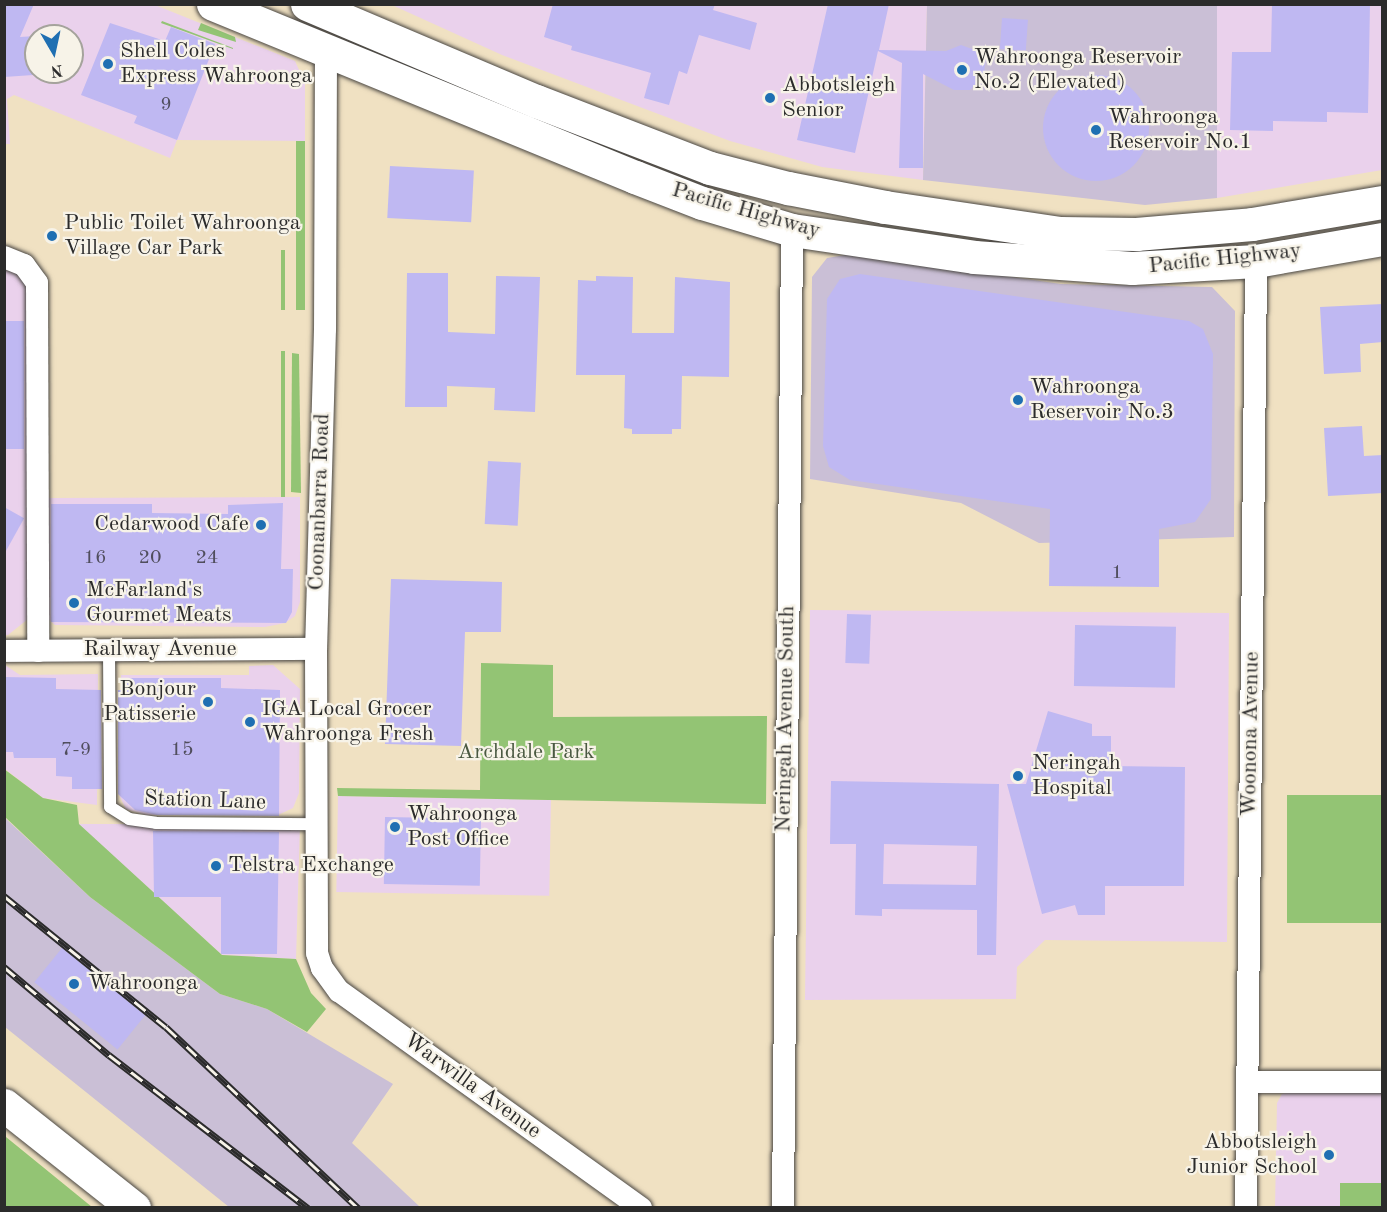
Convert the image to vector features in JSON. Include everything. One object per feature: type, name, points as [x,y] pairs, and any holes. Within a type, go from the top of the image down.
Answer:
[{"type":"main road","name":"Pacific Highway","points":[[213,4],[702,203],[792,230],[974,257],[1059,266],[1132,268],[1256,261],[1383,239]]},
{"type":"main road","name":"Pacific Highway","points":[[319,7],[536,101],[711,168],[788,188],[885,207],[1060,233],[1136,234],[1252,224],[1383,202]]},
{"type":"main road","points":[[319,7],[326,51]]},
{"type":"main road","points":[[4,1106],[134,1208]]},
{"type":"street","name":"Coonanbarra Road","points":[[317,953],[316,649],[327,222],[326,51]]},
{"type":"street","name":"Neringah Avenue South","points":[[783,1208],[792,230]]},
{"type":"street","points":[[4,257],[24,265],[37,283],[38,651]]},
{"type":"street","name":"Woonona Avenue","points":[[1246,1208],[1256,261]]},
{"type":"street","name":"Railway Avenue","points":[[4,651],[316,649]]},
{"type":"street","name":"Warwilla Avenue","points":[[317,953],[322,968],[339,991],[641,1208]]},
{"type":"street","points":[[1247,1082],[1383,1082]]},
{"type":"lane","name":"Station Lane","points":[[109,650],[110,807],[129,819],[156,823],[316,824]]},
{"type":"shaded area","points":[[4,5],[155,5],[295,61],[305,83],[305,141],[177,140],[170,158],[14,95],[7,99],[10,144],[5,144]]},
{"type":"shaded area","name":"Abbotsleigh Senior","points":[[392,5],[927,5],[923,180],[822,167],[730,141],[502,55]]},
{"type":"shaded area","points":[[927,5],[1217,5],[1217,198],[1145,205],[923,180]]},
{"type":"shaded area","points":[[1217,5],[1382,5],[1382,170],[1217,198]]},
{"type":"shaded area","name":"Wahroonga Reservoir No.3","points":[[851,254],[1061,284],[1212,287],[1235,311],[1234,537],[1039,543],[961,503],[810,479],[812,277],[827,258]]},
{"type":"shaded area","points":[[4,263],[28,283],[28,619],[8,635],[4,635]]},
{"type":"shaded area","points":[[300,497],[300,602],[295,616],[285,623],[265,627],[55,625],[49,620],[48,498]]},
{"type":"shaded area","name":"Neringah Hospital","points":[[810,610],[1229,613],[1227,942],[1045,940],[1017,967],[1016,999],[805,1000]]},
{"type":"shaded area","points":[[5,665],[20,675],[98,674],[97,805],[43,798],[5,769]]},
{"type":"shaded area","points":[[273,665],[300,689],[299,793],[293,808],[278,815],[147,815],[126,809],[119,795],[121,675],[249,675],[249,666]]},
{"type":"shaded area","points":[[338,796],[551,800],[549,896],[336,892]]},
{"type":"shaded area","points":[[4,817],[90,897],[220,994],[267,1009],[393,1084],[352,1143],[420,1207],[229,1207],[5,1027]]},
{"type":"shaded area","points":[[78,824],[300,824],[296,959],[222,955]]},
{"type":"shaded area","name":"Abbotsleigh Junior School","points":[[1298,1089],[1382,1090],[1382,1207],[1275,1208],[1277,1103],[1282,1094]]},
{"type":"green space","points":[[162,21],[233,48],[233,49],[161,23]]},
{"type":"green space","points":[[201,23],[235,37],[236,42],[198,30]]},
{"type":"green space","points":[[296,141],[305,141],[305,310],[296,310]]},
{"type":"green space","points":[[281,250],[285,250],[285,310],[281,310]]},
{"type":"green space","points":[[281,351],[285,351],[285,497],[281,497]]},
{"type":"green space","points":[[292,353],[299,354],[301,493],[291,492]]},
{"type":"green space","name":"Archdale Park","points":[[481,663],[553,665],[553,717],[767,716],[766,804],[338,796],[337,788],[480,790]]},
{"type":"green space","points":[[4,769],[43,798],[77,805],[79,824],[222,955],[296,959],[311,993],[326,1009],[307,1032],[267,1009],[220,994],[90,897],[5,817]]},
{"type":"green space","points":[[1287,795],[1382,795],[1382,923],[1287,923]]},
{"type":"green space","points":[[6,1137],[92,1207],[5,1207]]},
{"type":"green space","points":[[1340,1183],[1382,1183],[1382,1207],[1340,1207]]},
{"type":"building","points":[[4,4],[34,4],[20,37],[24,37],[24,76],[4,77]]},
{"type":"building","points":[[553,4],[715,4],[713,10],[757,23],[750,50],[699,35],[687,74],[679,71],[669,105],[644,98],[651,73],[571,50],[572,46],[544,37]]},
{"type":"building","points":[[828,4],[889,4],[879,50],[946,51],[961,45],[986,54],[984,74],[970,90],[954,90],[923,74],[923,168],[899,168],[902,63],[878,51],[855,153],[797,140]]},
{"type":"building","points":[[1272,4],[1370,4],[1368,113],[1327,112],[1327,122],[1273,121],[1273,131],[1230,130],[1232,52],[1271,52]]},
{"type":"building","points":[[1002,18],[1028,20],[1026,51],[1000,49]]},
{"type":"building","points":[[110,23],[165,41],[171,27],[215,44],[177,140],[134,123],[137,116],[81,95]]},
{"type":"building","name":"Wahroonga Reservoir No.1","points":[[1096,75],[1116,79],[1133,91],[1145,108],[1149,128],[1145,148],[1133,165],[1116,177],[1096,181],[1076,177],[1059,165],[1047,148],[1043,128],[1047,108],[1059,91],[1076,79]]},
{"type":"building","points":[[390,166],[474,170],[471,222],[387,218]]},
{"type":"building","points":[[407,273],[448,273],[448,332],[495,334],[496,276],[540,277],[535,412],[494,410],[495,388],[447,386],[447,407],[405,407]]},
{"type":"building","name":"Wahroonga Reservoir No.3","points":[[860,274],[1189,321],[1203,329],[1213,354],[1211,499],[1195,522],[1159,529],[1159,587],[1049,586],[1050,509],[850,480],[829,467],[823,446],[827,299],[840,279]]},
{"type":"building","points":[[596,276],[633,277],[632,333],[674,333],[675,277],[730,282],[729,377],[682,376],[681,429],[672,429],[672,434],[632,434],[632,429],[624,428],[625,375],[576,375],[578,280],[596,281]]},
{"type":"building","points":[[1383,304],[1383,342],[1360,344],[1361,372],[1324,374],[1320,307]]},
{"type":"building","points":[[4,321],[24,321],[24,449],[4,449]]},
{"type":"building","points":[[1362,426],[1364,456],[1383,455],[1383,493],[1328,496],[1324,428]]},
{"type":"building","points":[[488,461],[521,463],[518,526],[485,524]]},
{"type":"building","points":[[283,503],[281,569],[293,569],[292,612],[286,623],[51,622],[51,504],[152,504],[152,513],[228,514],[228,505]]},
{"type":"building","points":[[4,507],[24,518],[4,554]]},
{"type":"building","points":[[391,579],[502,582],[501,632],[465,632],[461,746],[385,744]]},
{"type":"building","points":[[847,614],[871,615],[869,664],[845,663]]},
{"type":"building","points":[[1075,625],[1176,627],[1175,688],[1074,686]]},
{"type":"building","points":[[4,677],[56,678],[56,689],[101,690],[102,789],[72,789],[72,777],[56,776],[56,758],[14,758],[13,752],[4,752]]},
{"type":"building","points":[[124,678],[221,678],[221,688],[280,690],[279,816],[157,815],[135,810],[118,794],[118,690],[124,690]]},
{"type":"building","points":[[1048,711],[1092,724],[1092,736],[1111,736],[1111,766],[1185,767],[1184,886],[1105,886],[1105,915],[1078,915],[1075,905],[1042,914],[1007,784],[1026,784]]},
{"type":"building","points":[[831,781],[999,784],[996,955],[977,955],[977,910],[882,909],[882,916],[855,915],[856,844],[830,844]],"holes":[[[884,844],[977,846],[976,885],[883,884]]]},
{"type":"building","points":[[385,817],[481,819],[480,886],[384,884]]},
{"type":"building","name":"Telstra Exchange","points":[[153,831],[279,832],[277,954],[221,954],[221,897],[154,897]]},
{"type":"building","points":[[62,948],[145,1015],[117,1050],[34,982]]},
{"type":"railway","points":[[4,896],[166,1027],[358,1208]]},
{"type":"railway","points":[[4,967],[109,1055],[308,1208]]},
{"type":"place","name":"Shell Coles Express Wahroonga","points":[[108,64]]},
{"type":"place","name":"Wahroonga Reservoir No.2 (Elevated)","points":[[962,70]]},
{"type":"place","name":"Abbotsleigh Senior","points":[[770,98]]},
{"type":"place","name":"Wahroonga Reservoir No.1","points":[[1096,130]]},
{"type":"place","name":"Public Toilet Wahroonga Village Car Park","points":[[52,236]]},
{"type":"place","name":"Wahroonga Reservoir No.3","points":[[1018,400]]},
{"type":"place","name":"Cedarwood Cafe","points":[[261,525]]},
{"type":"place","name":"McFarland's Gourmet Meats","points":[[74,603]]},
{"type":"place","name":"Bonjour Patisserie","points":[[208,702]]},
{"type":"place","name":"IGA Local Grocer Wahroonga Fresh","points":[[250,722]]},
{"type":"place","name":"Neringah Hospital","points":[[1018,776]]},
{"type":"place","name":"Wahroonga Post Office","points":[[395,827]]},
{"type":"place","name":"Telstra Exchange","points":[[216,866]]},
{"type":"place","name":"Wahroonga","points":[[74,984]]},
{"type":"place","name":"Abbotsleigh Junior School","points":[[1329,1155]]}]
